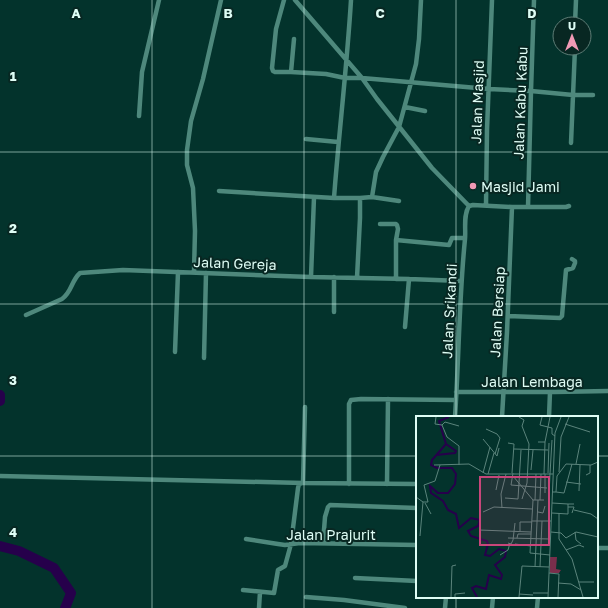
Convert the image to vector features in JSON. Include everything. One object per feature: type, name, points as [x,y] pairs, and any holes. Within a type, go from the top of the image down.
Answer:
[{"type":"street","points":[[139,116],[142,72],[159,0]]},
{"type":"street","points":[[194,272],[195,232],[193,188],[187,165],[187,150],[191,121],[203,79],[220,0]]},
{"type":"street","points":[[284,0],[276,29],[272,68],[275,72],[326,74],[345,78],[362,78],[488,89],[531,90],[573,95],[593,95]]},
{"type":"street","points":[[295,0],[362,78],[432,168],[469,206],[473,204],[512,207],[569,206]]},
{"type":"street","points":[[334,198],[351,0]]},
{"type":"street","points":[[372,197],[376,172],[399,127],[416,64],[421,0]]},
{"type":"street","name":"Jalan Masjid","points":[[486,205],[488,89],[492,0]]},
{"type":"street","name":"Jalan Kabu Kabu","points":[[528,207],[534,0]]},
{"type":"street","points":[[575,16],[576,0]]},
{"type":"street","points":[[291,72],[294,39]]},
{"type":"street","points":[[572,143],[574,56]]},
{"type":"street","points":[[405,107],[425,111]]},
{"type":"street","points":[[306,138],[338,142]]},
{"type":"street","points":[[219,191],[334,198],[372,197],[399,201]]},
{"type":"street","points":[[311,277],[314,197]]},
{"type":"street","points":[[357,278],[360,198]]},
{"type":"street","name":"Jalan Srikandi","points":[[455,416],[461,281],[466,211],[469,206]]},
{"type":"street","name":"Jalan Bersiap","points":[[502,416],[512,207]]},
{"type":"street","points":[[380,224],[397,225],[396,279]]},
{"type":"street","points":[[396,240],[449,245],[452,238],[465,238]]},
{"type":"street","points":[[508,316],[560,318],[562,316],[566,270],[573,268],[575,263],[572,259]]},
{"type":"street","name":"Jalan Gereja","points":[[26,315],[66,296],[71,289],[76,276],[80,273],[123,270],[461,281]]},
{"type":"street","points":[[175,352],[178,272]]},
{"type":"street","points":[[204,358],[206,273]]},
{"type":"street","points":[[334,277],[334,312]]},
{"type":"street","points":[[405,327],[409,279]]},
{"type":"street","name":"Jalan Lembaga","points":[[456,392],[608,391]]},
{"type":"street","points":[[549,416],[550,392]]},
{"type":"street","points":[[387,484],[388,399]]},
{"type":"street","points":[[348,484],[349,404],[351,400],[456,400]]},
{"type":"street","points":[[243,590],[274,593],[278,570],[285,566],[291,544],[298,488],[300,484],[303,483],[305,407]]},
{"type":"street","points":[[0,476],[348,484],[416,484]]},
{"type":"street","points":[[323,543],[325,517],[330,505],[416,508]]},
{"type":"street","name":"Jalan Prajurit","points":[[246,539],[278,544],[323,543],[416,545]]},
{"type":"street","points":[[355,578],[416,580]]},
{"type":"street","points":[[259,608],[260,592]]},
{"type":"street","points":[[306,597],[344,600],[405,608]]},
{"type":"street","points":[[445,608],[446,598]]},
{"type":"street","points":[[492,608],[493,598]]},
{"type":"waterway","points":[[0,395],[0,401]]},
{"type":"waterway","points":[[0,546],[19,551],[54,568],[71,593],[65,608]]},
{"type":"place","name":"Masjid Jami","points":[[473,186]]}]
